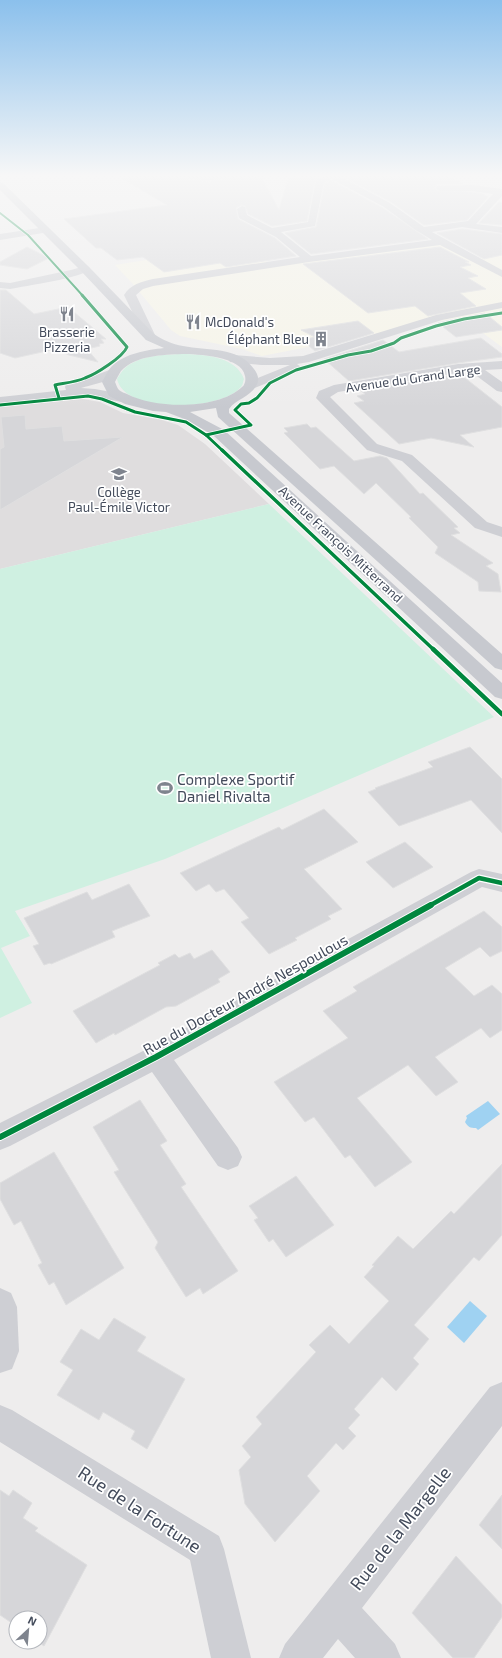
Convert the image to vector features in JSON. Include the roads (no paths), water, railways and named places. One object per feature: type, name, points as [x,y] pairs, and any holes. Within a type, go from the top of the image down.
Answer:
[{"type":"main road","points":[[59,253],[74,273],[133,339],[137,347],[134,358]]},
{"type":"main road","points":[[67,253],[85,269],[150,337],[160,343],[182,350]]},
{"type":"main road","points":[[182,350],[214,353],[234,359],[244,365],[251,372],[253,379],[250,386],[242,394],[228,401],[211,406],[171,409],[143,406],[122,398],[114,392],[110,386],[109,379],[112,373],[124,363],[134,358],[165,351],[182,350]]},
{"type":"main road","name":"Avenue François Mitterrand","points":[[228,401],[222,409],[223,414],[502,664]]},
{"type":"main road","name":"Avenue François Mitterrand","points":[[171,409],[192,416],[219,432],[502,693]]},
{"type":"street","points":[[303,253],[310,259]]},
{"type":"street","points":[[150,337],[130,295],[132,290],[138,286],[162,281],[354,253]]},
{"type":"street","points":[[463,253],[502,274]]},
{"type":"street","points":[[5,299],[8,288],[5,286],[74,273],[85,269]]},
{"type":"street","points":[[234,359],[259,362],[284,362],[305,359],[434,318],[502,305]]},
{"type":"street","points":[[250,386],[292,368],[369,345],[429,324],[465,315],[502,309]]},
{"type":"street","name":"Avenue du Grand Large","points":[[502,365],[458,368],[334,389],[324,394],[323,398],[372,447],[407,458],[480,525],[502,532]]},
{"type":"street","points":[[474,368],[502,388]]},
{"type":"street","points":[[0,395],[77,386],[112,373]]},
{"type":"street","points":[[0,401],[79,392],[95,393],[122,398]]},
{"type":"street","name":"Rue du Docteur André Nespoulous","points":[[0,1137],[156,1057],[479,878],[502,883]]},
{"type":"street","name":"Rue du Docteur André Nespoulous","points":[[156,1057],[228,1157]]},
{"type":"street","points":[[0,1304],[2,1307],[3,1351],[0,1357]]},
{"type":"street","name":"Rue de la Margelle","points":[[299,1658],[502,1399]]},
{"type":"street","name":"Rue de la Fortune","points":[[0,1422],[206,1549],[231,1658]]},
{"type":"street","points":[[337,1609],[381,1658]]},
{"type":"water","points":[[488,1101],[500,1114],[478,1130],[468,1126],[465,1122],[467,1118],[466,1116]]},
{"type":"water","points":[[470,1301],[487,1316],[464,1343],[447,1327]]},
{"type":"place","name":"Brasserie Pizzeria","points":[[67,314]]},
{"type":"place","name":"McDonald's","points":[[193,322]]},
{"type":"place","name":"Éléphant Bleu","points":[[321,339]]},
{"type":"place","name":"Collège Paul-Émile Victor","points":[[119,474]]},
{"type":"place","name":"Complexe Sportif Daniel Rivalta","points":[[165,788]]}]
